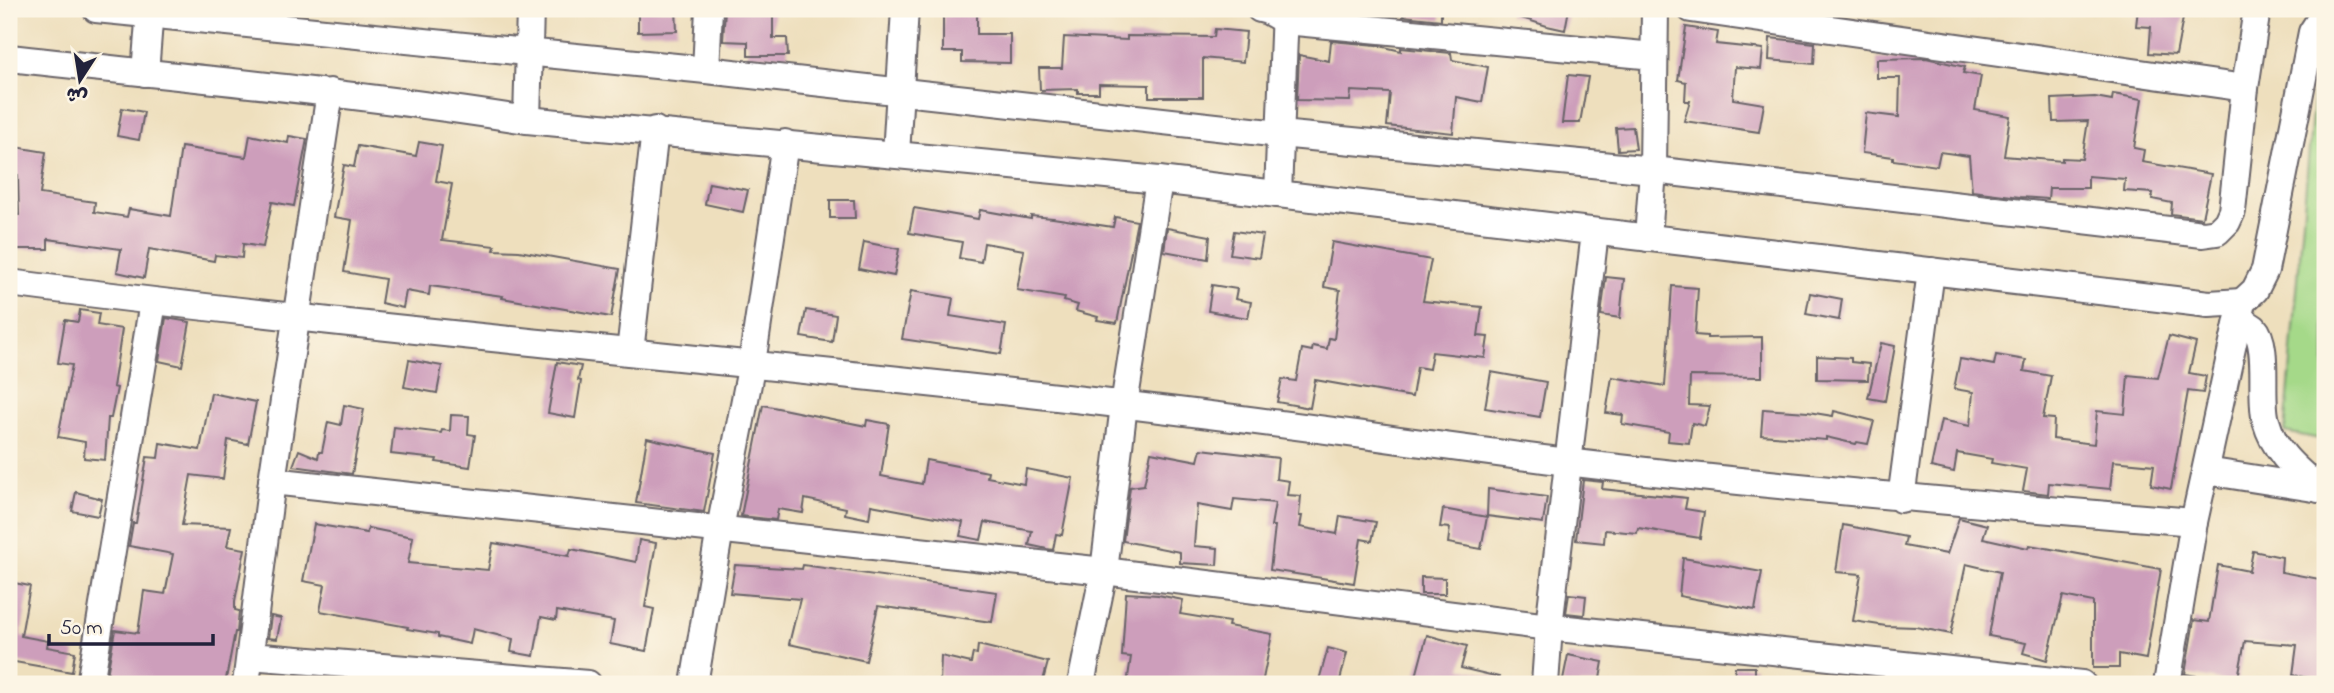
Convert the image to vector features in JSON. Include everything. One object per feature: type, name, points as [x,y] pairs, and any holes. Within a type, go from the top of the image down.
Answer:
[{"type":"street","points":[[96,9],[150,11],[1280,134],[1653,170],[2203,234],[2217,232],[2227,222],[2232,211],[2245,88],[2258,9]]},
{"type":"street","points":[[527,120],[530,9]]},
{"type":"street","points":[[706,70],[709,9]]},
{"type":"street","points":[[896,154],[905,9]]},
{"type":"street","points":[[1260,9],[1285,15],[1654,56]]},
{"type":"street","points":[[1648,238],[1653,170],[1655,9]]},
{"type":"street","points":[[1691,9],[2245,88]]},
{"type":"street","points":[[145,73],[150,11]]},
{"type":"street","points":[[2167,684],[2194,522],[2241,311],[2265,270],[2312,32],[2325,12]]},
{"type":"street","points":[[1278,194],[1285,15]]},
{"type":"street","points":[[9,58],[423,103],[527,120],[655,130],[1159,180],[2209,304],[2241,311],[2254,328],[2259,337],[2263,367],[2265,419],[2272,438],[2284,459],[2322,490]]},
{"type":"street","points":[[246,684],[272,481],[330,92]]},
{"type":"street","points":[[630,352],[655,130]]},
{"type":"street","points":[[694,684],[752,363],[785,144]]},
{"type":"street","points":[[1081,684],[1104,571],[1124,405],[1159,180]]},
{"type":"street","points":[[1545,684],[1549,627],[1595,232]]},
{"type":"street","points":[[1901,499],[1931,271]]},
{"type":"street","points":[[9,283],[153,302],[752,363],[1124,405],[1570,462],[1901,499],[2194,522]]},
{"type":"street","points":[[90,684],[153,302]]},
{"type":"street","points":[[2206,471],[2322,490]]},
{"type":"street","points":[[272,481],[1104,571],[1549,627],[2082,684]]},
{"type":"street","points":[[250,656],[588,684]]},
{"type":"green space","points":[[2314,90],[2325,91],[2325,440],[2285,432]]},
{"type":"building","points":[[638,9],[676,9],[677,31],[638,32]]},
{"type":"building","points":[[725,9],[773,9],[773,38],[787,38],[788,56],[748,56],[748,42],[723,41]]},
{"type":"building","points":[[1403,9],[1441,9],[1441,20],[1403,16]]},
{"type":"building","points":[[1510,9],[1569,9],[1565,30],[1509,14]]},
{"type":"building","points":[[2138,9],[2184,13],[2176,55],[2149,53],[2151,27],[2136,26]]},
{"type":"building","points":[[943,10],[977,11],[977,34],[1010,34],[1010,63],[962,62],[962,52],[943,52]]},
{"type":"building","points":[[1686,27],[1718,32],[1716,44],[1763,49],[1761,69],[1735,67],[1733,99],[1764,104],[1759,132],[1684,121],[1690,101],[1685,101],[1686,82],[1678,80]]},
{"type":"building","points":[[1215,29],[1246,32],[1243,62],[1203,58],[1203,97],[1149,97],[1149,85],[1099,84],[1099,93],[1078,93],[1078,89],[1040,90],[1039,68],[1062,68],[1064,37],[1127,40],[1127,36],[1214,37]]},
{"type":"building","points":[[1770,38],[1815,43],[1814,64],[1769,60]]},
{"type":"building","points":[[1331,41],[1376,45],[1401,51],[1401,48],[1451,53],[1452,60],[1488,67],[1482,102],[1456,97],[1453,133],[1387,126],[1390,93],[1351,91],[1350,101],[1297,100],[1299,55],[1329,61]]},
{"type":"building","points":[[1926,58],[1965,67],[1963,73],[1981,76],[1975,110],[2010,116],[2004,156],[2062,161],[2062,158],[2082,159],[2088,121],[2053,122],[2052,99],[2095,97],[2112,100],[2113,94],[2142,99],[2134,148],[2144,150],[2142,162],[2211,174],[2202,218],[2171,214],[2172,203],[2152,199],[2153,193],[2124,191],[2125,179],[2088,176],[2088,188],[2049,188],[2048,199],[2020,197],[1972,191],[1969,156],[1940,152],[1937,166],[1862,153],[1866,113],[1899,117],[1900,78],[1877,78],[1877,59]]},
{"type":"building","points":[[1568,75],[1588,77],[1580,123],[1562,123]]},
{"type":"building","points":[[122,108],[144,112],[139,140],[117,136]]},
{"type":"building","points":[[1633,127],[1636,149],[1618,150],[1616,128]]},
{"type":"building","points":[[250,135],[288,143],[289,136],[307,139],[294,206],[272,202],[263,247],[243,244],[242,258],[215,255],[214,261],[149,249],[144,278],[117,272],[121,249],[48,239],[48,249],[12,249],[12,215],[19,215],[18,175],[9,174],[9,146],[46,152],[40,194],[95,202],[94,212],[127,217],[129,209],[171,216],[181,147],[246,157]]},
{"type":"building","points":[[419,142],[442,146],[436,181],[452,184],[442,240],[495,246],[494,250],[519,251],[620,269],[611,317],[502,298],[503,296],[430,286],[429,295],[406,291],[403,308],[381,303],[385,279],[344,272],[352,220],[334,217],[344,165],[354,167],[358,146],[416,156]]},
{"type":"building","points":[[709,183],[748,190],[743,212],[705,204]]},
{"type":"building","points":[[830,200],[854,200],[855,218],[830,218]]},
{"type":"building","points":[[914,208],[978,219],[980,210],[1031,219],[1031,216],[1053,218],[1113,227],[1115,217],[1137,221],[1117,323],[1097,320],[1098,317],[1076,311],[1078,305],[1064,301],[1065,298],[1017,290],[1024,250],[984,243],[981,262],[959,258],[962,242],[909,233]]},
{"type":"building","points":[[1167,228],[1210,236],[1208,259],[1164,251]]},
{"type":"building","points":[[1234,231],[1263,235],[1259,258],[1230,254]]},
{"type":"building","points":[[864,242],[899,249],[894,276],[859,269]]},
{"type":"building","points":[[1332,242],[1431,260],[1423,301],[1482,307],[1478,336],[1488,337],[1485,358],[1432,352],[1429,369],[1417,367],[1412,397],[1315,380],[1310,408],[1277,402],[1282,379],[1296,381],[1302,349],[1312,351],[1313,346],[1327,349],[1329,338],[1334,339],[1340,290],[1324,287]]},
{"type":"building","points":[[1606,277],[1624,279],[1620,318],[1601,315]]},
{"type":"building","points":[[1212,285],[1237,289],[1235,299],[1251,302],[1248,318],[1208,311]]},
{"type":"building","points":[[1672,286],[1698,288],[1695,335],[1707,338],[1762,337],[1762,377],[1690,376],[1689,405],[1710,406],[1705,426],[1692,423],[1689,443],[1668,441],[1669,432],[1622,424],[1623,415],[1606,413],[1612,377],[1665,386]]},
{"type":"building","points":[[911,291],[953,298],[950,316],[1006,325],[1001,354],[902,339]]},
{"type":"building","points":[[1810,293],[1842,299],[1839,320],[1806,314]]},
{"type":"building","points":[[80,310],[99,313],[97,325],[122,329],[113,387],[117,388],[111,418],[108,418],[105,460],[84,458],[85,442],[58,437],[72,365],[58,363],[65,320],[78,322]]},
{"type":"building","points":[[806,310],[836,315],[832,342],[801,337]]},
{"type":"building","points":[[166,318],[190,322],[182,366],[159,361]]},
{"type":"building","points":[[2169,336],[2196,343],[2189,373],[2206,376],[2203,393],[2188,391],[2171,489],[2151,485],[2154,465],[2113,461],[2110,489],[2049,483],[2048,494],[2023,491],[2027,469],[1991,463],[1992,459],[1957,453],[1954,472],[1931,467],[1941,420],[1970,426],[1973,392],[1954,389],[1960,359],[1994,365],[1996,355],[2026,360],[2024,371],[2051,376],[2043,418],[2054,419],[2053,439],[2094,444],[2097,411],[2125,414],[2128,375],[2158,378]]},
{"type":"building","points":[[1881,343],[1895,346],[1885,401],[1868,398]]},
{"type":"building","points":[[1817,356],[1851,358],[1851,362],[1869,364],[1868,380],[1817,379]]},
{"type":"building","points":[[409,360],[442,366],[437,393],[404,387]]},
{"type":"building","points":[[557,362],[581,366],[575,418],[548,413]]},
{"type":"building","points":[[1491,372],[1546,382],[1540,417],[1485,408]]},
{"type":"building","points":[[211,393],[256,402],[248,444],[228,440],[223,479],[191,475],[182,525],[231,527],[227,546],[245,549],[235,601],[235,610],[239,611],[237,632],[225,684],[181,684],[107,675],[115,630],[138,633],[144,591],[165,594],[173,554],[129,546],[133,523],[136,523],[147,457],[158,458],[160,443],[200,450]]},
{"type":"building","points":[[344,405],[364,409],[352,474],[293,466],[299,450],[318,458],[319,452],[322,452],[328,422],[341,425]]},
{"type":"building","points":[[763,405],[866,426],[867,420],[889,424],[881,476],[922,484],[926,460],[988,472],[987,477],[1024,484],[1026,469],[1073,478],[1062,535],[1056,534],[1053,550],[1047,549],[1029,545],[1032,531],[985,522],[981,540],[960,536],[963,522],[871,505],[869,519],[845,514],[846,508],[805,499],[803,513],[778,509],[776,520],[741,516]]},
{"type":"building","points":[[1763,409],[1833,416],[1834,411],[1874,421],[1868,444],[1826,437],[1826,440],[1761,435]]},
{"type":"building","points":[[451,415],[469,416],[468,434],[475,435],[470,467],[436,462],[437,459],[391,454],[394,427],[441,433],[442,430],[450,431]]},
{"type":"building","points":[[647,438],[715,453],[704,512],[636,503]]},
{"type":"building","points":[[1201,449],[1278,458],[1276,479],[1289,481],[1287,495],[1301,496],[1300,527],[1337,534],[1340,516],[1376,522],[1372,541],[1361,539],[1354,583],[1270,570],[1275,526],[1271,526],[1275,503],[1234,499],[1232,511],[1197,505],[1194,546],[1218,548],[1217,565],[1180,563],[1180,552],[1123,541],[1130,487],[1144,485],[1151,452],[1198,461]]},
{"type":"building","points":[[1583,480],[1603,482],[1602,489],[1687,498],[1685,509],[1704,512],[1700,538],[1638,528],[1637,533],[1605,530],[1604,543],[1576,540]]},
{"type":"building","points":[[1488,489],[1547,497],[1543,523],[1487,516]]},
{"type":"building","points":[[76,492],[102,499],[98,516],[72,511]]},
{"type":"building","points":[[1443,509],[1487,517],[1481,549],[1448,543],[1450,528],[1440,527]]},
{"type":"building","points":[[1959,518],[1987,525],[1983,538],[2028,548],[2029,545],[2161,569],[2146,659],[2119,654],[2119,668],[2093,668],[2093,602],[2063,596],[2047,660],[2023,653],[2026,643],[1989,636],[2000,572],[1966,564],[1951,634],[1916,627],[1853,621],[1861,574],[1836,572],[1843,525],[1906,537],[1904,546],[1947,554]]},
{"type":"building","points":[[314,524],[367,533],[368,528],[413,537],[408,563],[488,570],[493,543],[569,556],[571,549],[636,562],[639,540],[656,543],[645,607],[654,609],[646,651],[610,644],[614,621],[557,611],[556,620],[541,617],[534,656],[511,652],[513,639],[473,629],[470,644],[438,637],[438,634],[407,629],[408,627],[320,611],[325,585],[303,581]]},
{"type":"building","points":[[2253,551],[2282,557],[2281,572],[2325,580],[2325,681],[2293,675],[2297,645],[2245,641],[2237,683],[2185,674],[2194,620],[2209,622],[2218,565],[2249,571]]},
{"type":"building","points":[[1683,558],[1762,572],[1755,610],[1679,596]]},
{"type":"building","points":[[735,565],[802,569],[803,565],[997,592],[992,622],[878,606],[866,661],[789,644],[800,599],[730,593]]},
{"type":"building","points":[[1421,577],[1445,578],[1445,594],[1421,594]]},
{"type":"building","points":[[9,582],[30,586],[21,636],[48,641],[47,647],[75,652],[72,672],[9,661]]},
{"type":"building","points":[[1126,593],[1183,600],[1180,614],[1229,622],[1228,626],[1272,634],[1262,684],[1127,684],[1131,657],[1122,656]]},
{"type":"building","points":[[1569,594],[1586,596],[1584,615],[1566,613]]},
{"type":"building","points":[[271,616],[281,618],[277,639],[268,638]]},
{"type":"building","points":[[1427,635],[1467,646],[1461,668],[1499,677],[1498,684],[1452,684],[1433,679],[1432,684],[1414,684]]},
{"type":"building","points":[[978,645],[1048,662],[1042,684],[940,684],[941,656],[971,663],[973,653],[977,654]]},
{"type":"building","points":[[1328,648],[1347,653],[1339,684],[1318,684]]},
{"type":"building","points":[[1568,655],[1603,662],[1599,684],[1562,684]]},
{"type":"building","points":[[1735,667],[1755,667],[1755,684],[1734,684]]}]
